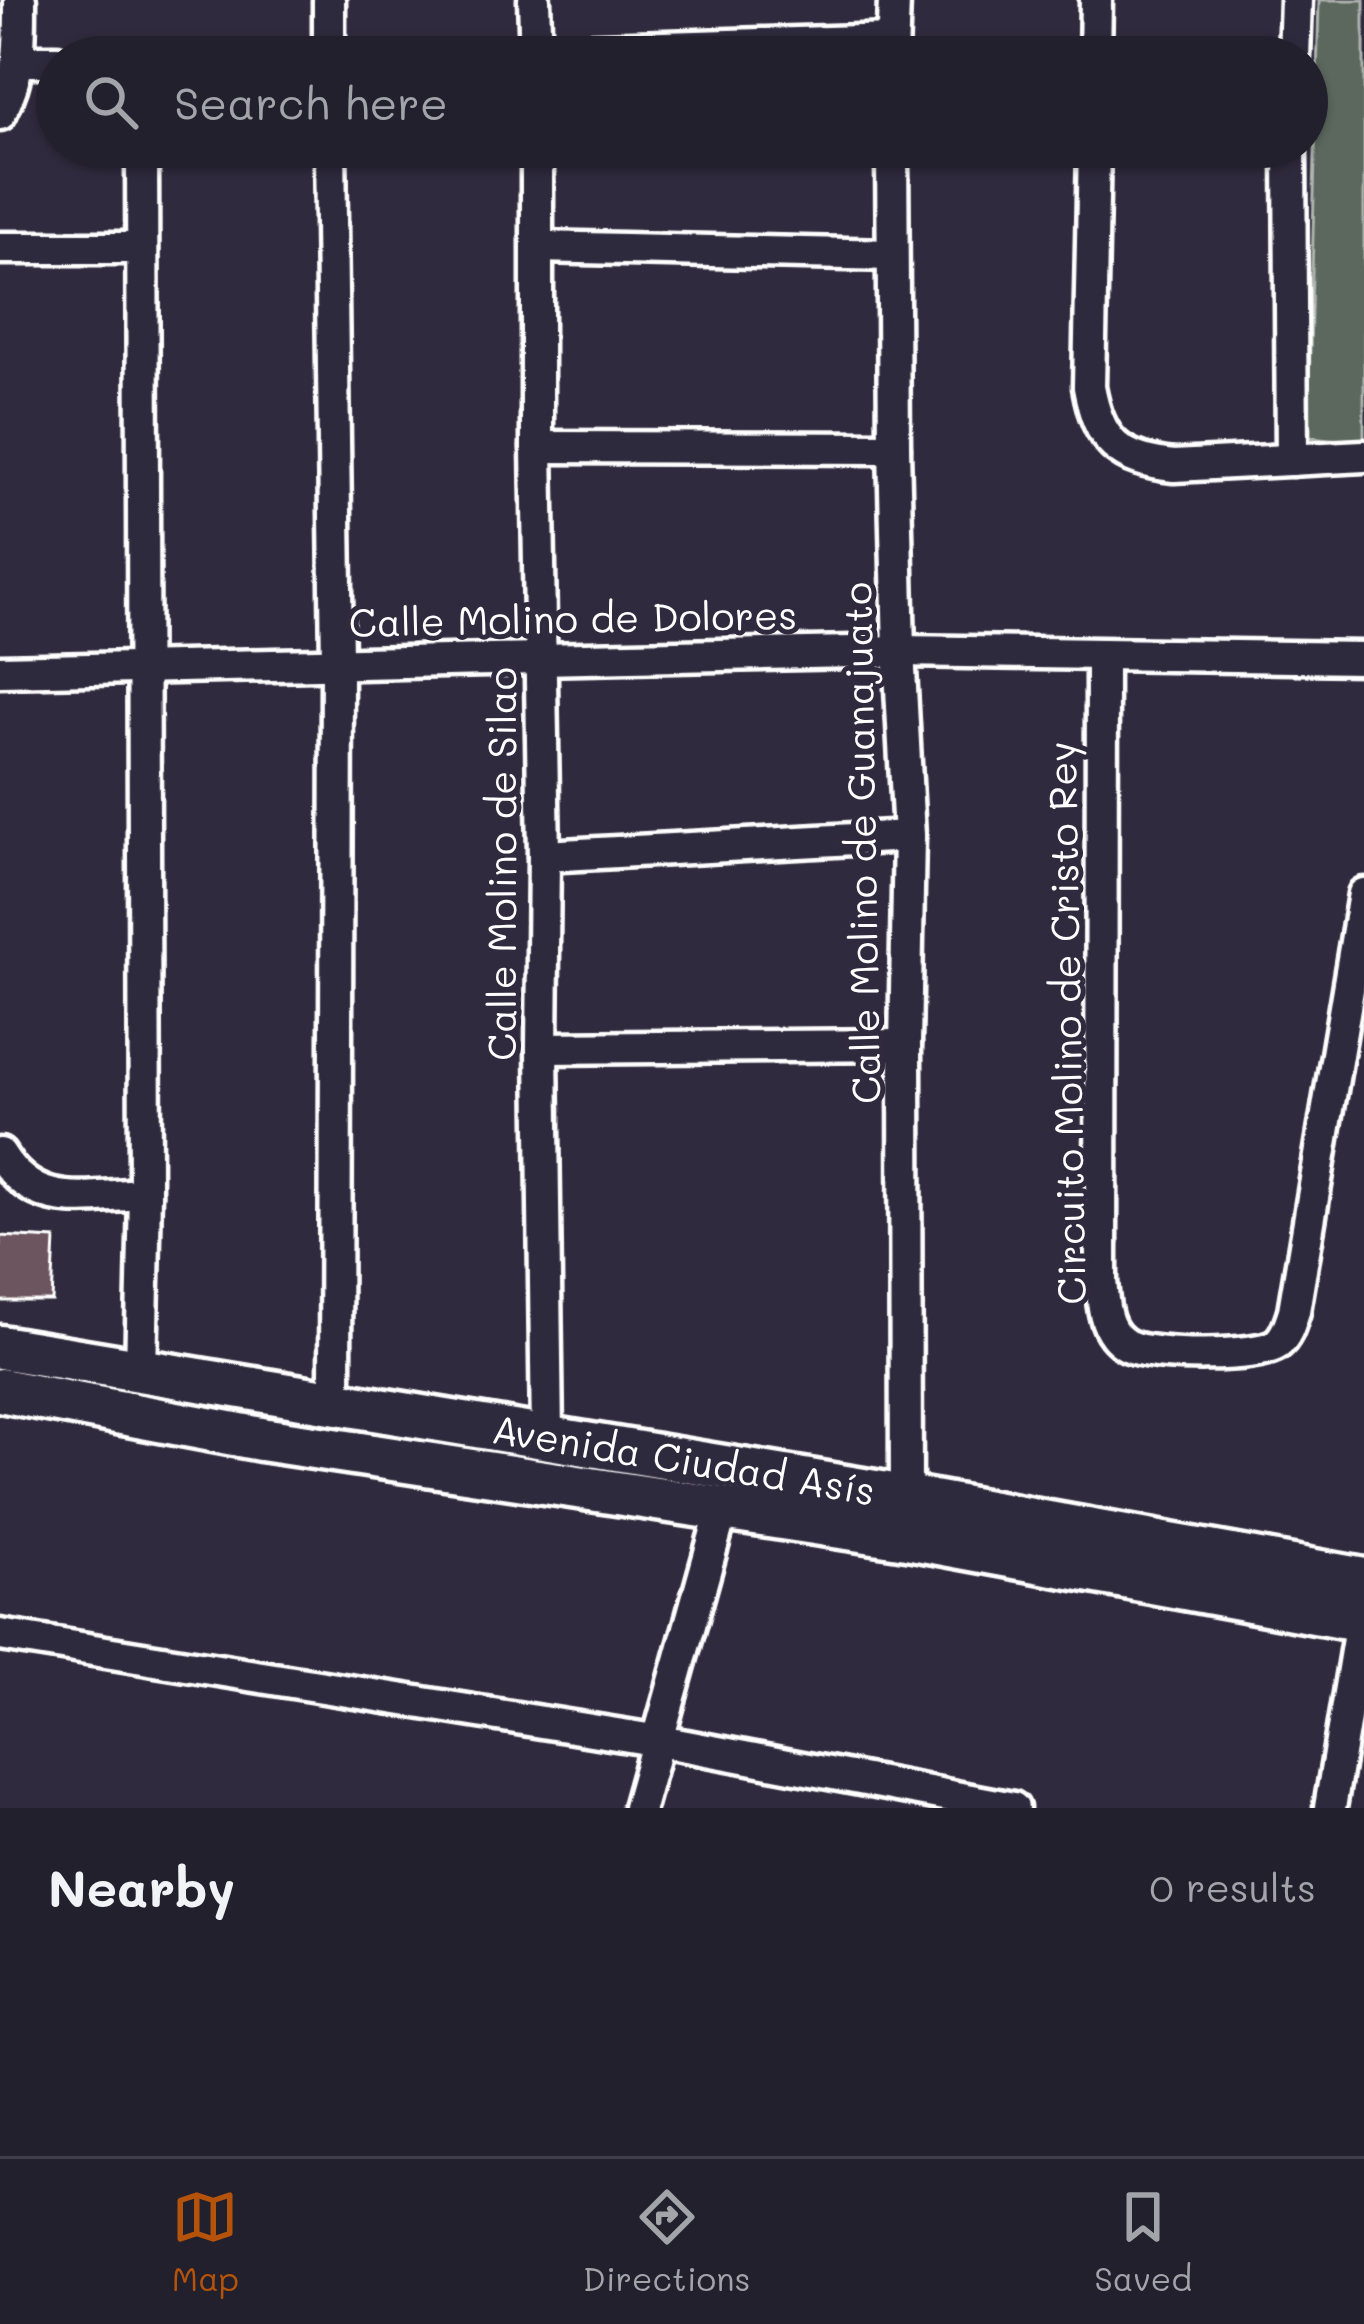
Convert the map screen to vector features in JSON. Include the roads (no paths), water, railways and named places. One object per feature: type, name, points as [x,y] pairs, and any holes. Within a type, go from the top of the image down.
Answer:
[{"type":"street","points":[[0,114],[20,61],[20,0]]},
{"type":"street","points":[[328,0],[329,36]]},
{"type":"street","points":[[534,0],[535,36]]},
{"type":"street","points":[[893,36],[894,0]]},
{"type":"street","points":[[1095,36],[1096,0]]},
{"type":"street","points":[[1295,36],[1296,0]]},
{"type":"street","points":[[20,61],[36,61]]},
{"type":"street","points":[[141,1371],[146,1194],[142,168]]},
{"type":"street","points":[[330,168],[337,662],[335,1401]]},
{"type":"street","name":"Calle Molino de Silao","points":[[537,168],[547,1437]]},
{"type":"street","name":"Calle Molino de Guanajuato","points":[[892,168],[899,651],[909,836],[906,1517]]},
{"type":"street","points":[[1094,168],[1089,387],[1095,417],[1106,436],[1129,456],[1174,466],[1364,456]]},
{"type":"street","points":[[1290,168],[1292,460]]},
{"type":"street","points":[[538,247],[892,255]]},
{"type":"street","points":[[0,248],[141,248]]},
{"type":"street","points":[[537,447],[894,448]]},
{"type":"street","name":"Calle Molino de Dolores","points":[[0,671],[899,651],[1364,658]]},
{"type":"street","name":"Circuito Molino de Cristo Rey","points":[[1102,655],[1101,1281],[1105,1313],[1113,1333],[1126,1346],[1155,1352],[1245,1354],[1261,1352],[1287,1331],[1364,894]]},
{"type":"street","points":[[544,856],[909,836]]},
{"type":"street","points":[[542,1048],[905,1045]]},
{"type":"street","points":[[0,1154],[26,1186],[50,1196],[146,1194]]},
{"type":"street","name":"Avenida Ciudad Asís","points":[[0,1347],[547,1437],[906,1517],[1363,1607]]},
{"type":"street","name":"Avenida Ciudad Asís","points":[[0,1390],[261,1439],[722,1510],[906,1517]]},
{"type":"street","points":[[639,1808],[722,1510]]},
{"type":"street","points":[[1330,1808],[1363,1607]]},
{"type":"street","points":[[0,1635],[660,1741],[1013,1808]]}]
